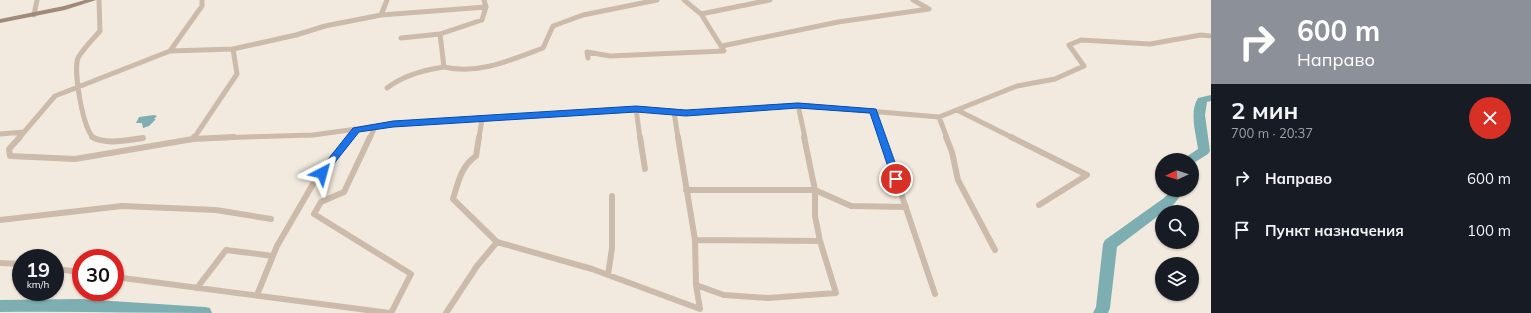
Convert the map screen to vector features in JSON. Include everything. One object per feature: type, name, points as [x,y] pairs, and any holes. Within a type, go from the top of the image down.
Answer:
[{"type":"main road","points":[[0,21],[34,15],[93,0]]},
{"type":"street","points":[[34,15],[37,0]]},
{"type":"street","points":[[99,0],[100,31],[78,58],[78,95],[91,136],[96,139],[114,141],[143,138]]},
{"type":"street","points":[[170,51],[202,6],[202,0]]},
{"type":"street","points":[[381,15],[386,0]]},
{"type":"street","points":[[401,38],[440,34],[482,20],[486,7],[484,0]]},
{"type":"street","points":[[387,88],[396,80],[430,69],[444,67],[464,71],[517,57],[543,48],[553,26],[582,15],[658,0]]},
{"type":"street","points":[[588,58],[587,52],[610,56],[724,51],[701,14],[684,0]]},
{"type":"street","points":[[701,14],[770,0]]},
{"type":"street","points":[[722,46],[838,22],[929,9],[913,0]]},
{"type":"street","points":[[486,7],[381,15],[325,26],[296,35],[233,49],[170,51],[55,96],[9,150],[10,156],[75,159],[193,139],[313,135],[393,124],[636,109],[686,113],[798,105],[939,117],[1017,86],[1055,79],[1084,66],[1069,45],[1082,40],[1150,44],[1201,35],[1211,36]]},
{"type":"street","points":[[440,34],[444,67]]},
{"type":"street","points":[[193,139],[237,74],[233,49]]},
{"type":"street","points":[[696,286],[724,295],[768,298],[836,293],[820,241],[815,216],[815,190],[798,105]]},
{"type":"street","points":[[636,109],[645,169]]},
{"type":"street","points":[[957,110],[1087,175],[1039,205]]},
{"type":"street","points":[[873,111],[935,294]]},
{"type":"street","points":[[482,119],[476,156],[469,159],[464,166],[453,199],[497,242],[608,275],[700,309],[696,286],[695,240],[674,112]]},
{"type":"street","points":[[939,117],[952,152],[958,180],[995,250]]},
{"type":"street","points":[[124,278],[391,313],[411,274],[314,214],[321,202],[344,192],[375,127]]},
{"type":"street","points":[[257,296],[277,246],[313,184],[356,130]]},
{"type":"street","points":[[0,134],[24,132]]},
{"type":"street","points":[[686,190],[815,190],[852,206],[906,207]]},
{"type":"street","points":[[608,275],[612,248],[612,196]]},
{"type":"street","points":[[0,220],[122,206],[216,210],[271,219]]},
{"type":"street","points":[[695,240],[820,241]]},
{"type":"street","points":[[446,313],[477,266],[497,242]]},
{"type":"street","points":[[197,288],[226,250],[273,256]]},
{"type":"street","points":[[0,263],[12,264]]},
{"type":"water","points":[[157,116],[154,119],[156,119],[149,126],[143,128],[142,123],[136,123],[139,117]]},
{"type":"waterway","points":[[1199,154],[1204,151],[1199,115],[1202,100],[1211,98]]},
{"type":"waterway","points":[[1100,313],[1103,308],[1110,244],[1173,197]]},
{"type":"waterway","points":[[0,306],[80,305],[205,313]]},
{"type":"route","points":[[322,173],[356,130],[393,124],[636,109],[686,113],[798,105],[857,108],[873,111],[896,179]]}]
